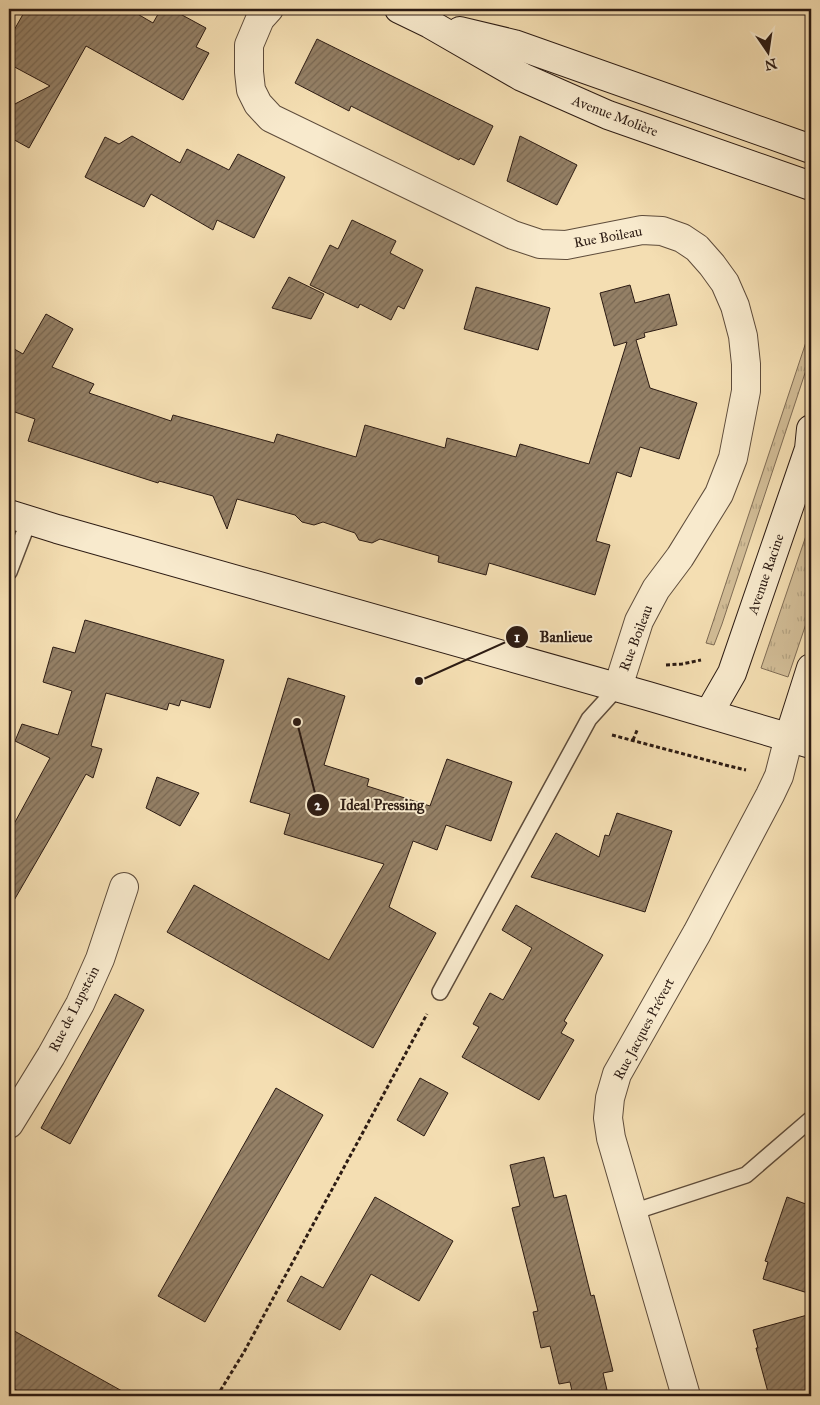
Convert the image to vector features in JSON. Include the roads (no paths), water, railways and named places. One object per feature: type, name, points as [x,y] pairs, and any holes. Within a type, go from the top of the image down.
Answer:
[{"type":"street","name":"Rue Boileau","points":[[269,9],[260,19],[249,45],[248,72],[251,90],[258,104],[271,118],[513,235],[540,244],[566,245],[642,230],[662,231],[682,238],[697,248],[726,283],[744,336],[746,364],[746,391],[733,458],[719,494],[680,557],[656,589],[639,621],[618,687]]},
{"type":"street","name":"Avenue Molière","points":[[399,9],[430,24],[522,77],[608,115],[811,186]]},
{"type":"street","name":"Avenue Molière","points":[[430,24],[514,44],[811,149]]},
{"type":"street","name":"Avenue Racine","points":[[709,713],[732,674],[809,449],[811,429]]},
{"type":"street","points":[[19,517],[800,740],[811,668]]},
{"type":"street","name":"Rue Jacques Prévert","points":[[686,1396],[610,1138],[608,1118],[610,1098],[616,1074],[697,933],[779,776],[800,740]]},
{"type":"street","name":"Rue de Lupstein","points":[[9,1124],[51,1056],[80,1004],[100,959],[124,887]]},
{"type":"lane","points":[[9,572],[19,517]]},
{"type":"lane","points":[[440,992],[588,718],[618,687]]},
{"type":"lane","points":[[633,1212],[746,1175],[811,1119]]},
{"type":"place","name":"Banlieue","points":[[419,681]]},
{"type":"place","name":"Ideal Pressing","points":[[297,722]]}]
